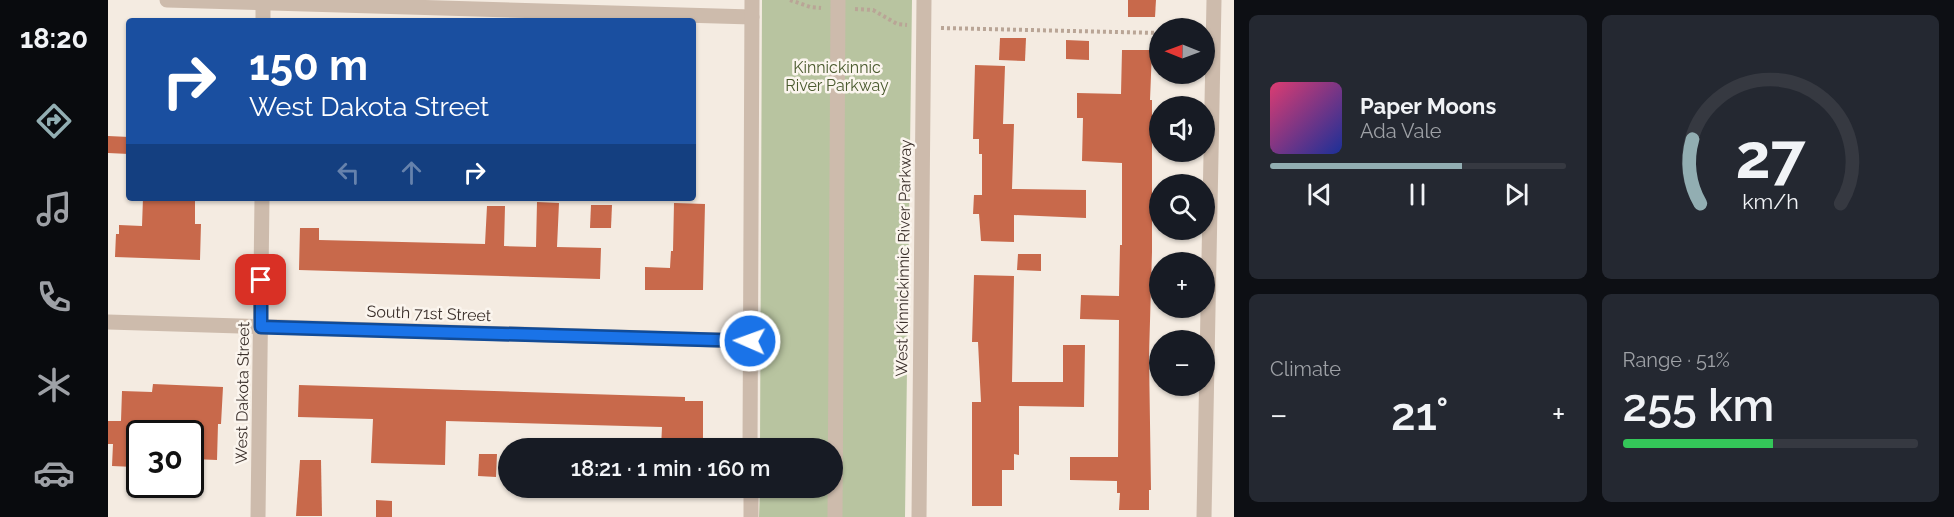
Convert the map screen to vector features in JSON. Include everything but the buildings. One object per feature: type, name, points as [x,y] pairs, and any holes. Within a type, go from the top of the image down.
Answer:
[{"type":"street","points":[[167,0],[752,17]]},
{"type":"street","points":[[750,438],[752,0]]},
{"type":"street","points":[[835,517],[838,0]]},
{"type":"street","name":"West Kinnickinnic River Parkway","points":[[919,517],[924,0]]},
{"type":"street","points":[[1204,517],[1214,0]]},
{"type":"street","points":[[263,1],[263,18]]},
{"type":"street","name":"West Dakota Street","points":[[258,517],[262,201]]},
{"type":"street","name":"South 71st Street","points":[[108,322],[750,341]]},
{"type":"street","points":[[751,498],[751,517]]},
{"type":"path","points":[[924,27],[1149,33]]},
{"type":"green space","name":"Kinnickinnic River Parkway","points":[[762,0],[912,0],[905,517],[759,517],[760,498],[843,498],[843,438],[760,438]]},
{"type":"route","points":[[261,280],[261,327],[750,341]]}]
